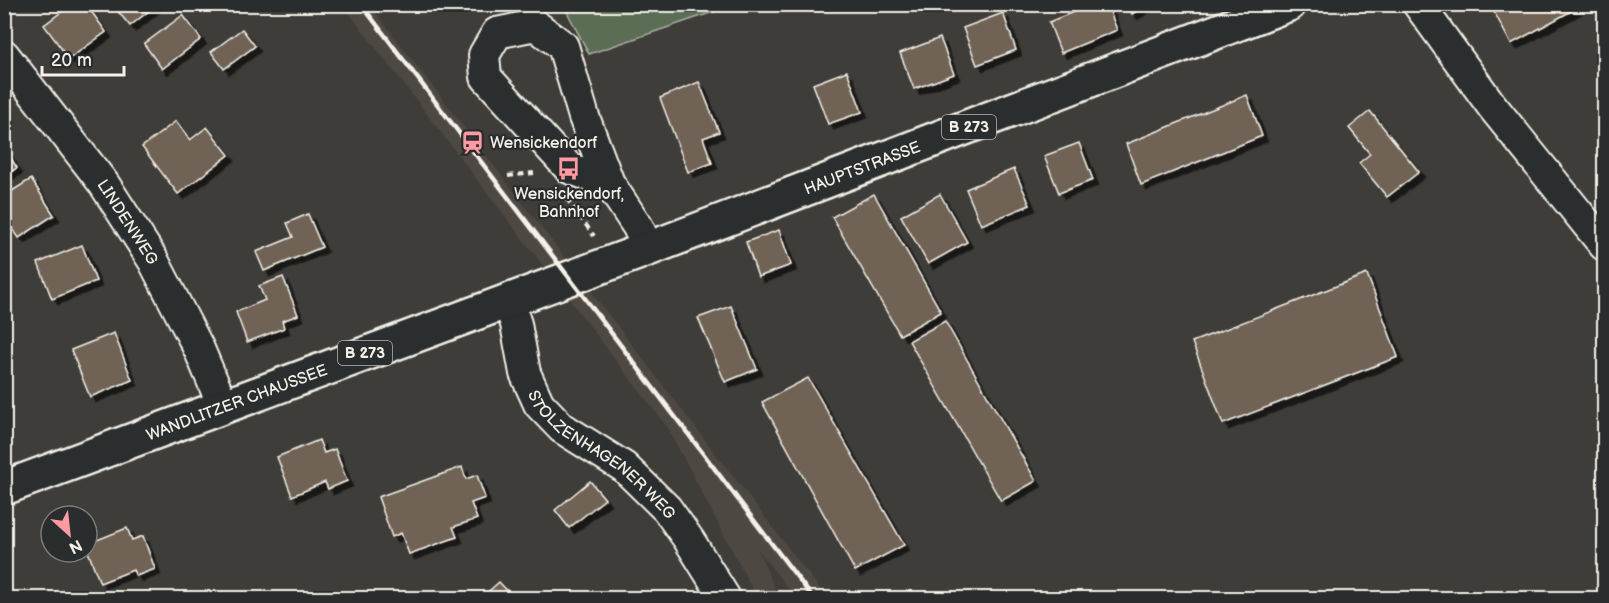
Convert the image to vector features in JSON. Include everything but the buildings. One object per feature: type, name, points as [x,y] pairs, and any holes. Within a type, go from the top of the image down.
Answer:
[{"type":"main road","name":"HAUPTSTRASSE","points":[[569,277],[648,249],[1289,4]]},
{"type":"main road","name":"WANDLITZER CHAUSSEE","points":[[4,488],[569,277]]},
{"type":"street","points":[[1418,4],[1492,106],[1605,245]]},
{"type":"street","points":[[609,183],[569,168],[486,77],[484,55],[497,33],[535,25],[564,46],[584,117],[609,183],[638,227],[648,249]]},
{"type":"street","name":"LINDENWEG","points":[[4,55],[104,184],[153,260],[200,349],[223,406]]},
{"type":"street","name":"STOLZENHAGENER WEG","points":[[508,300],[516,324],[525,373],[539,404],[562,428],[624,466],[667,509],[725,598]]},
{"type":"path","points":[[508,176],[537,172]]},
{"type":"path","points":[[566,198],[599,243]]},
{"type":"shaded area","points":[[343,5],[370,5],[827,598],[795,598],[757,548],[779,598],[757,598],[668,428]]},
{"type":"green space","points":[[552,5],[734,5],[589,54],[565,8]]},
{"type":"railway","points":[[361,4],[813,598]]},
{"type":"place","name":"Wensickendorf","points":[[472,142]]},
{"type":"place","name":"Wensickendorf, Bahnhof","points":[[569,168]]}]
